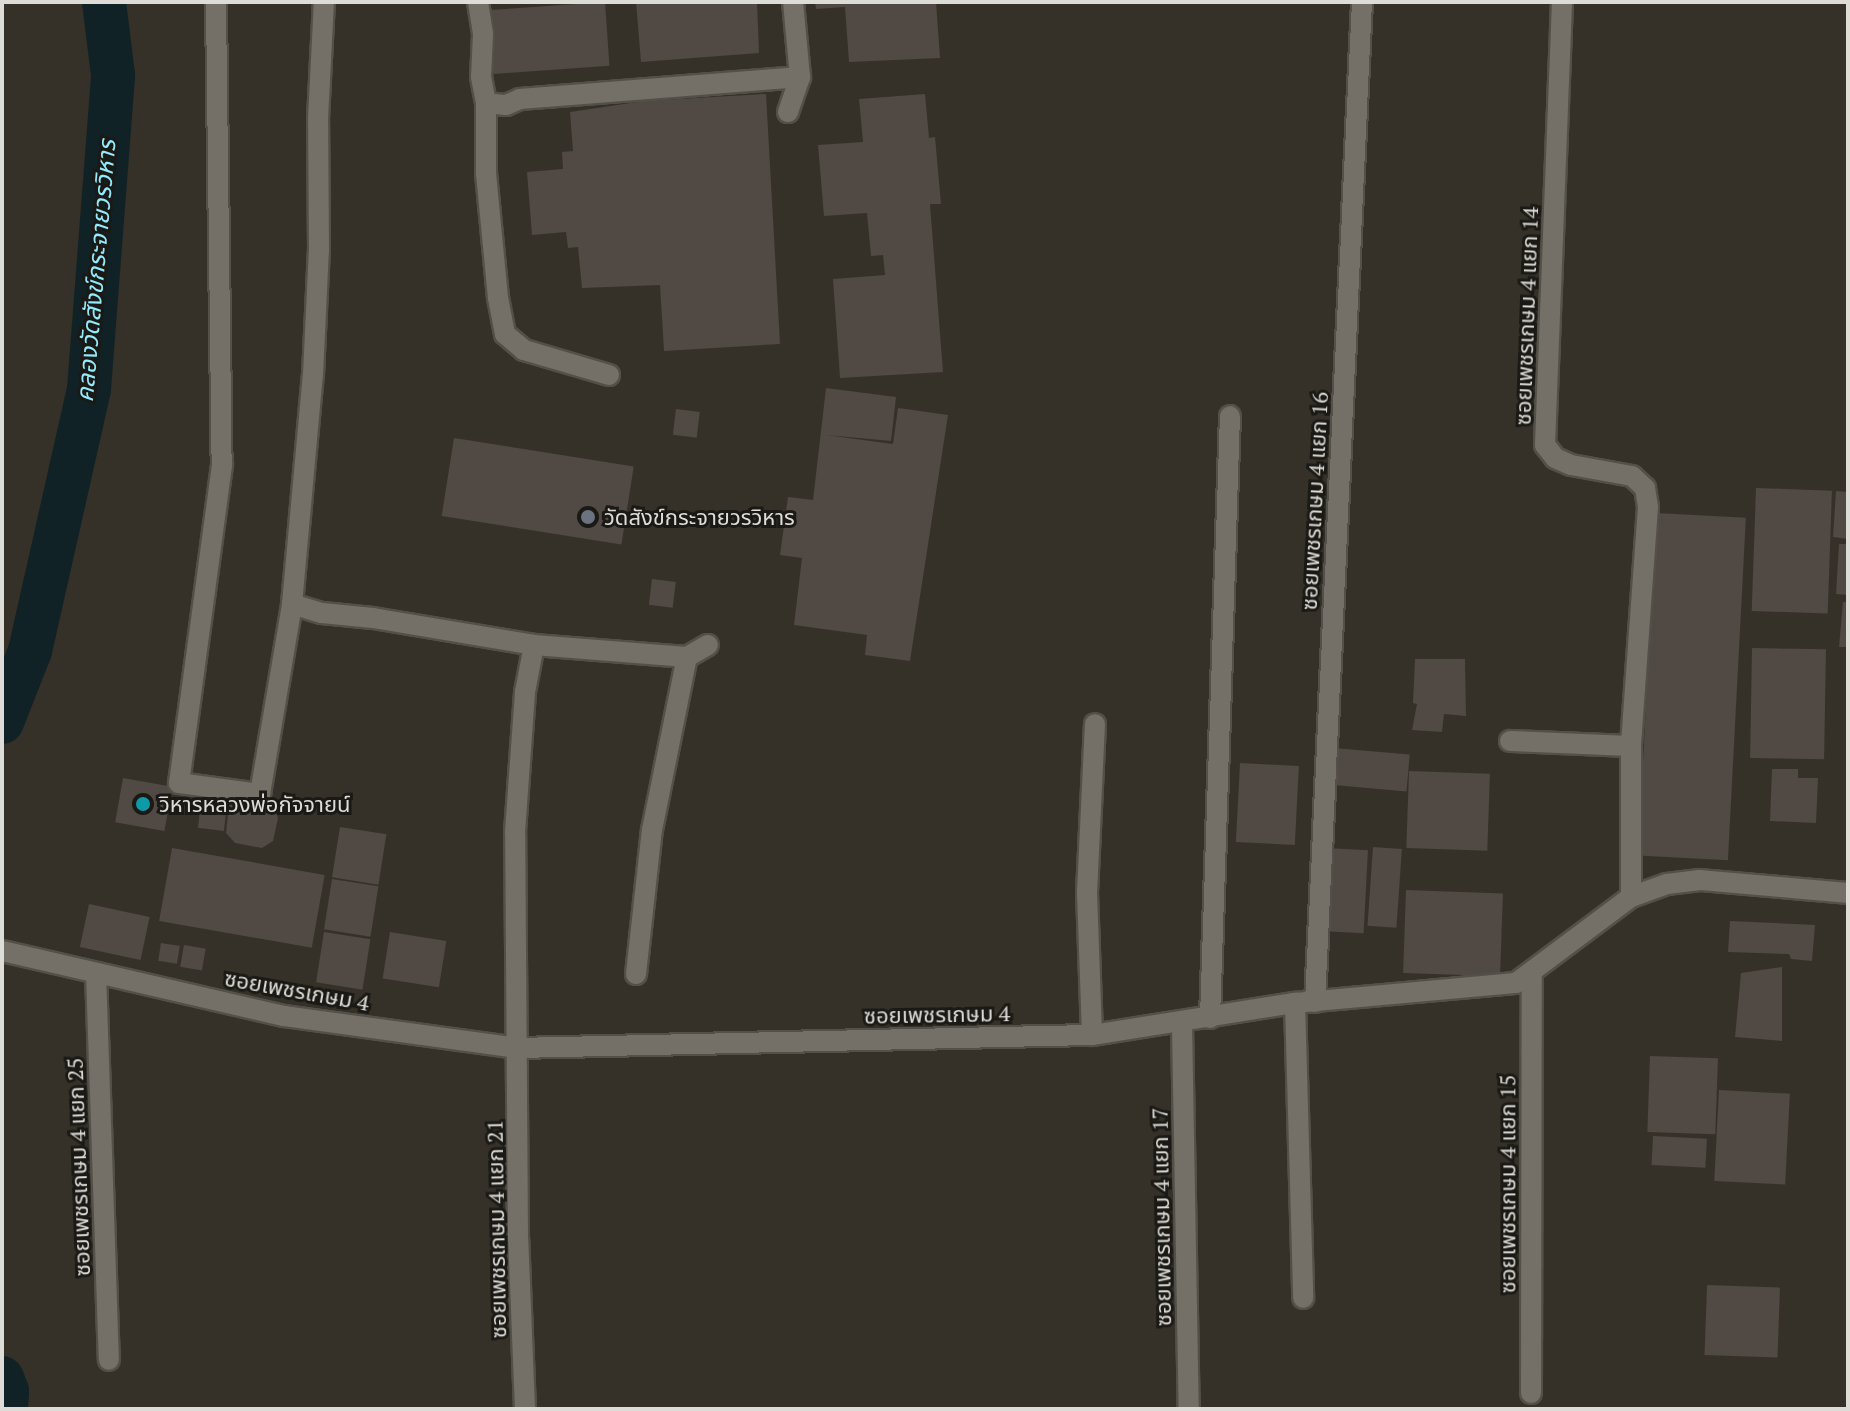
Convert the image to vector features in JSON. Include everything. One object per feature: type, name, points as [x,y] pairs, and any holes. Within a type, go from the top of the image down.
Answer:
[{"type":"street","points":[[216,2],[222,465],[179,783],[260,794],[292,604],[313,375],[319,250],[318,119],[324,2]]},
{"type":"street","points":[[478,2],[483,35],[481,77],[486,103],[486,173],[498,298],[505,334],[524,350],[609,375]]},
{"type":"street","points":[[788,112],[800,77],[793,2]]},
{"type":"street","name":"ซอยเพชรเกษม 4 แยก 16","points":[[1303,1298],[1305,1002],[1362,2]]},
{"type":"street","name":"ซอยเพชรเกษม 4 แยก 14","points":[[1562,2],[1545,445],[1555,458],[1571,465],[1632,476],[1645,488],[1648,507],[1631,746],[1631,897]]},
{"type":"street","points":[[486,103],[506,105],[520,99],[800,77]]},
{"type":"street","points":[[1210,1018],[1230,416]]},
{"type":"street","points":[[292,604],[322,613],[373,618],[534,645],[687,657],[708,645]]},
{"type":"street","name":"ซอยเพชรเกษม 4 แยก 21","points":[[525,1409],[518,1238],[515,832],[525,692],[534,645]]},
{"type":"street","points":[[636,974],[652,830],[687,657]]},
{"type":"street","points":[[1092,1035],[1087,893],[1095,724]]},
{"type":"street","points":[[1510,741],[1631,746]]},
{"type":"street","name":"ซอยเพชรเกษม 4","points":[[2,951],[284,1016],[517,1048],[1092,1035],[1182,1024],[1305,1002],[1503,986],[1532,974],[1631,897],[1667,884],[1700,880],[1848,893]]},
{"type":"street","name":"ซอยเพชรเกษม 4 แยก 25","points":[[96,973],[109,1360]]},
{"type":"street","name":"ซอยเพชรเกษม 4 แยก 15","points":[[1531,1393],[1532,974]]},
{"type":"street","name":"ซอยเพชรเกษม 4 แยก 17","points":[[1182,1024],[1189,1409]]},
{"type":"building","points":[[605,2],[609,66],[494,74],[489,10]]},
{"type":"building","points":[[636,2],[757,2],[759,53],[641,62]]},
{"type":"building","points":[[815,2],[936,2],[940,58],[849,62],[845,7],[816,9]]},
{"type":"building","points":[[766,94],[780,344],[664,351],[660,285],[582,288],[578,247],[568,248],[566,232],[532,235],[527,172],[563,169],[562,152],[573,151],[570,112],[644,101]]},
{"type":"building","points":[[925,94],[929,138],[935,137],[941,204],[930,204],[943,372],[840,378],[833,279],[885,275],[883,255],[871,256],[867,213],[824,216],[818,145],[863,142],[859,99]]},
{"type":"building","points":[[826,388],[896,397],[891,441],[826,435],[893,444],[898,408],[948,415],[910,661],[865,655],[867,635],[794,625],[802,558],[780,555],[788,497],[813,500]]},
{"type":"building","points":[[676,409],[700,412],[697,438],[673,435]]},
{"type":"building","points":[[454,438],[634,466],[621,544],[442,516]]},
{"type":"building","points":[[1756,488],[1832,491],[1828,614],[1752,611]]},
{"type":"building","points":[[1836,491],[1848,492],[1848,539],[1833,537]]},
{"type":"building","points":[[1656,513],[1746,518],[1728,860],[1638,856]]},
{"type":"building","points":[[1839,544],[1848,544],[1848,595],[1836,594]]},
{"type":"building","points":[[652,579],[676,582],[673,608],[649,605]]},
{"type":"building","points":[[1843,602],[1848,602],[1848,647],[1839,647]]},
{"type":"building","points":[[1752,648],[1826,649],[1824,759],[1750,758]]},
{"type":"building","points":[[1415,659],[1465,659],[1466,716],[1444,714],[1442,732],[1412,730],[1417,704],[1413,703]]},
{"type":"building","points":[[1334,748],[1410,755],[1406,791],[1331,785]]},
{"type":"building","points":[[1240,763],[1299,766],[1295,845],[1236,842]]},
{"type":"building","points":[[1772,769],[1798,769],[1798,778],[1818,778],[1816,823],[1770,821]]},
{"type":"building","points":[[1409,771],[1490,774],[1487,851],[1406,848]]},
{"type":"building","name":"วิหารหลวงพ่อกัจจายน์","points":[[123,778],[172,787],[164,831],[115,822]]},
{"type":"building","points":[[243,798],[273,805],[278,818],[273,841],[262,848],[235,843],[226,833],[229,805]]},
{"type":"building","points":[[201,803],[227,806],[224,831],[198,828]]},
{"type":"building","points":[[340,827],[386,834],[378,885],[332,877]]},
{"type":"building","points":[[1373,847],[1402,849],[1396,928],[1367,926]]},
{"type":"building","points":[[172,848],[325,875],[312,948],[159,921]]},
{"type":"building","points":[[1325,848],[1368,850],[1364,933],[1321,931]]},
{"type":"building","points":[[332,879],[378,886],[370,937],[324,929]]},
{"type":"building","points":[[1406,890],[1503,893],[1500,976],[1403,973]]},
{"type":"building","points":[[89,904],[150,917],[140,960],[80,947]]},
{"type":"building","points":[[1730,921],[1815,925],[1812,961],[1791,959],[1789,954],[1728,952]]},
{"type":"building","points":[[324,932],[370,939],[362,990],[316,982]]},
{"type":"building","points":[[390,932],[446,941],[439,987],[383,978]]},
{"type":"building","points":[[161,943],[180,946],[177,964],[158,961]]},
{"type":"building","points":[[184,945],[206,949],[202,970],[180,967]]},
{"type":"building","points":[[1782,967],[1782,1041],[1735,1037],[1741,973]]},
{"type":"building","points":[[1650,1056],[1718,1058],[1715,1134],[1647,1132]]},
{"type":"building","points":[[1719,1090],[1790,1094],[1785,1185],[1714,1181]]},
{"type":"building","points":[[1653,1136],[1707,1139],[1705,1168],[1651,1165]]},
{"type":"building","points":[[1707,1285],[1780,1288],[1778,1358],[1705,1355]]},
{"type":"waterway","name":"คลองวัดสังข์กระจายวรวิหาร","points":[[2,722],[30,651],[89,389],[113,75],[104,2]]},
{"type":"waterway","name":"คลองวัดสังข์กระจายวรวิหาร","points":[[2,1378],[7,1391],[6,1409]]},
{"type":"place","name":"วัดสังข์กระจายวรวิหาร","points":[[588,517]]},
{"type":"place","name":"วิหารหลวงพ่อกัจจายน์","points":[[143,804]]}]
